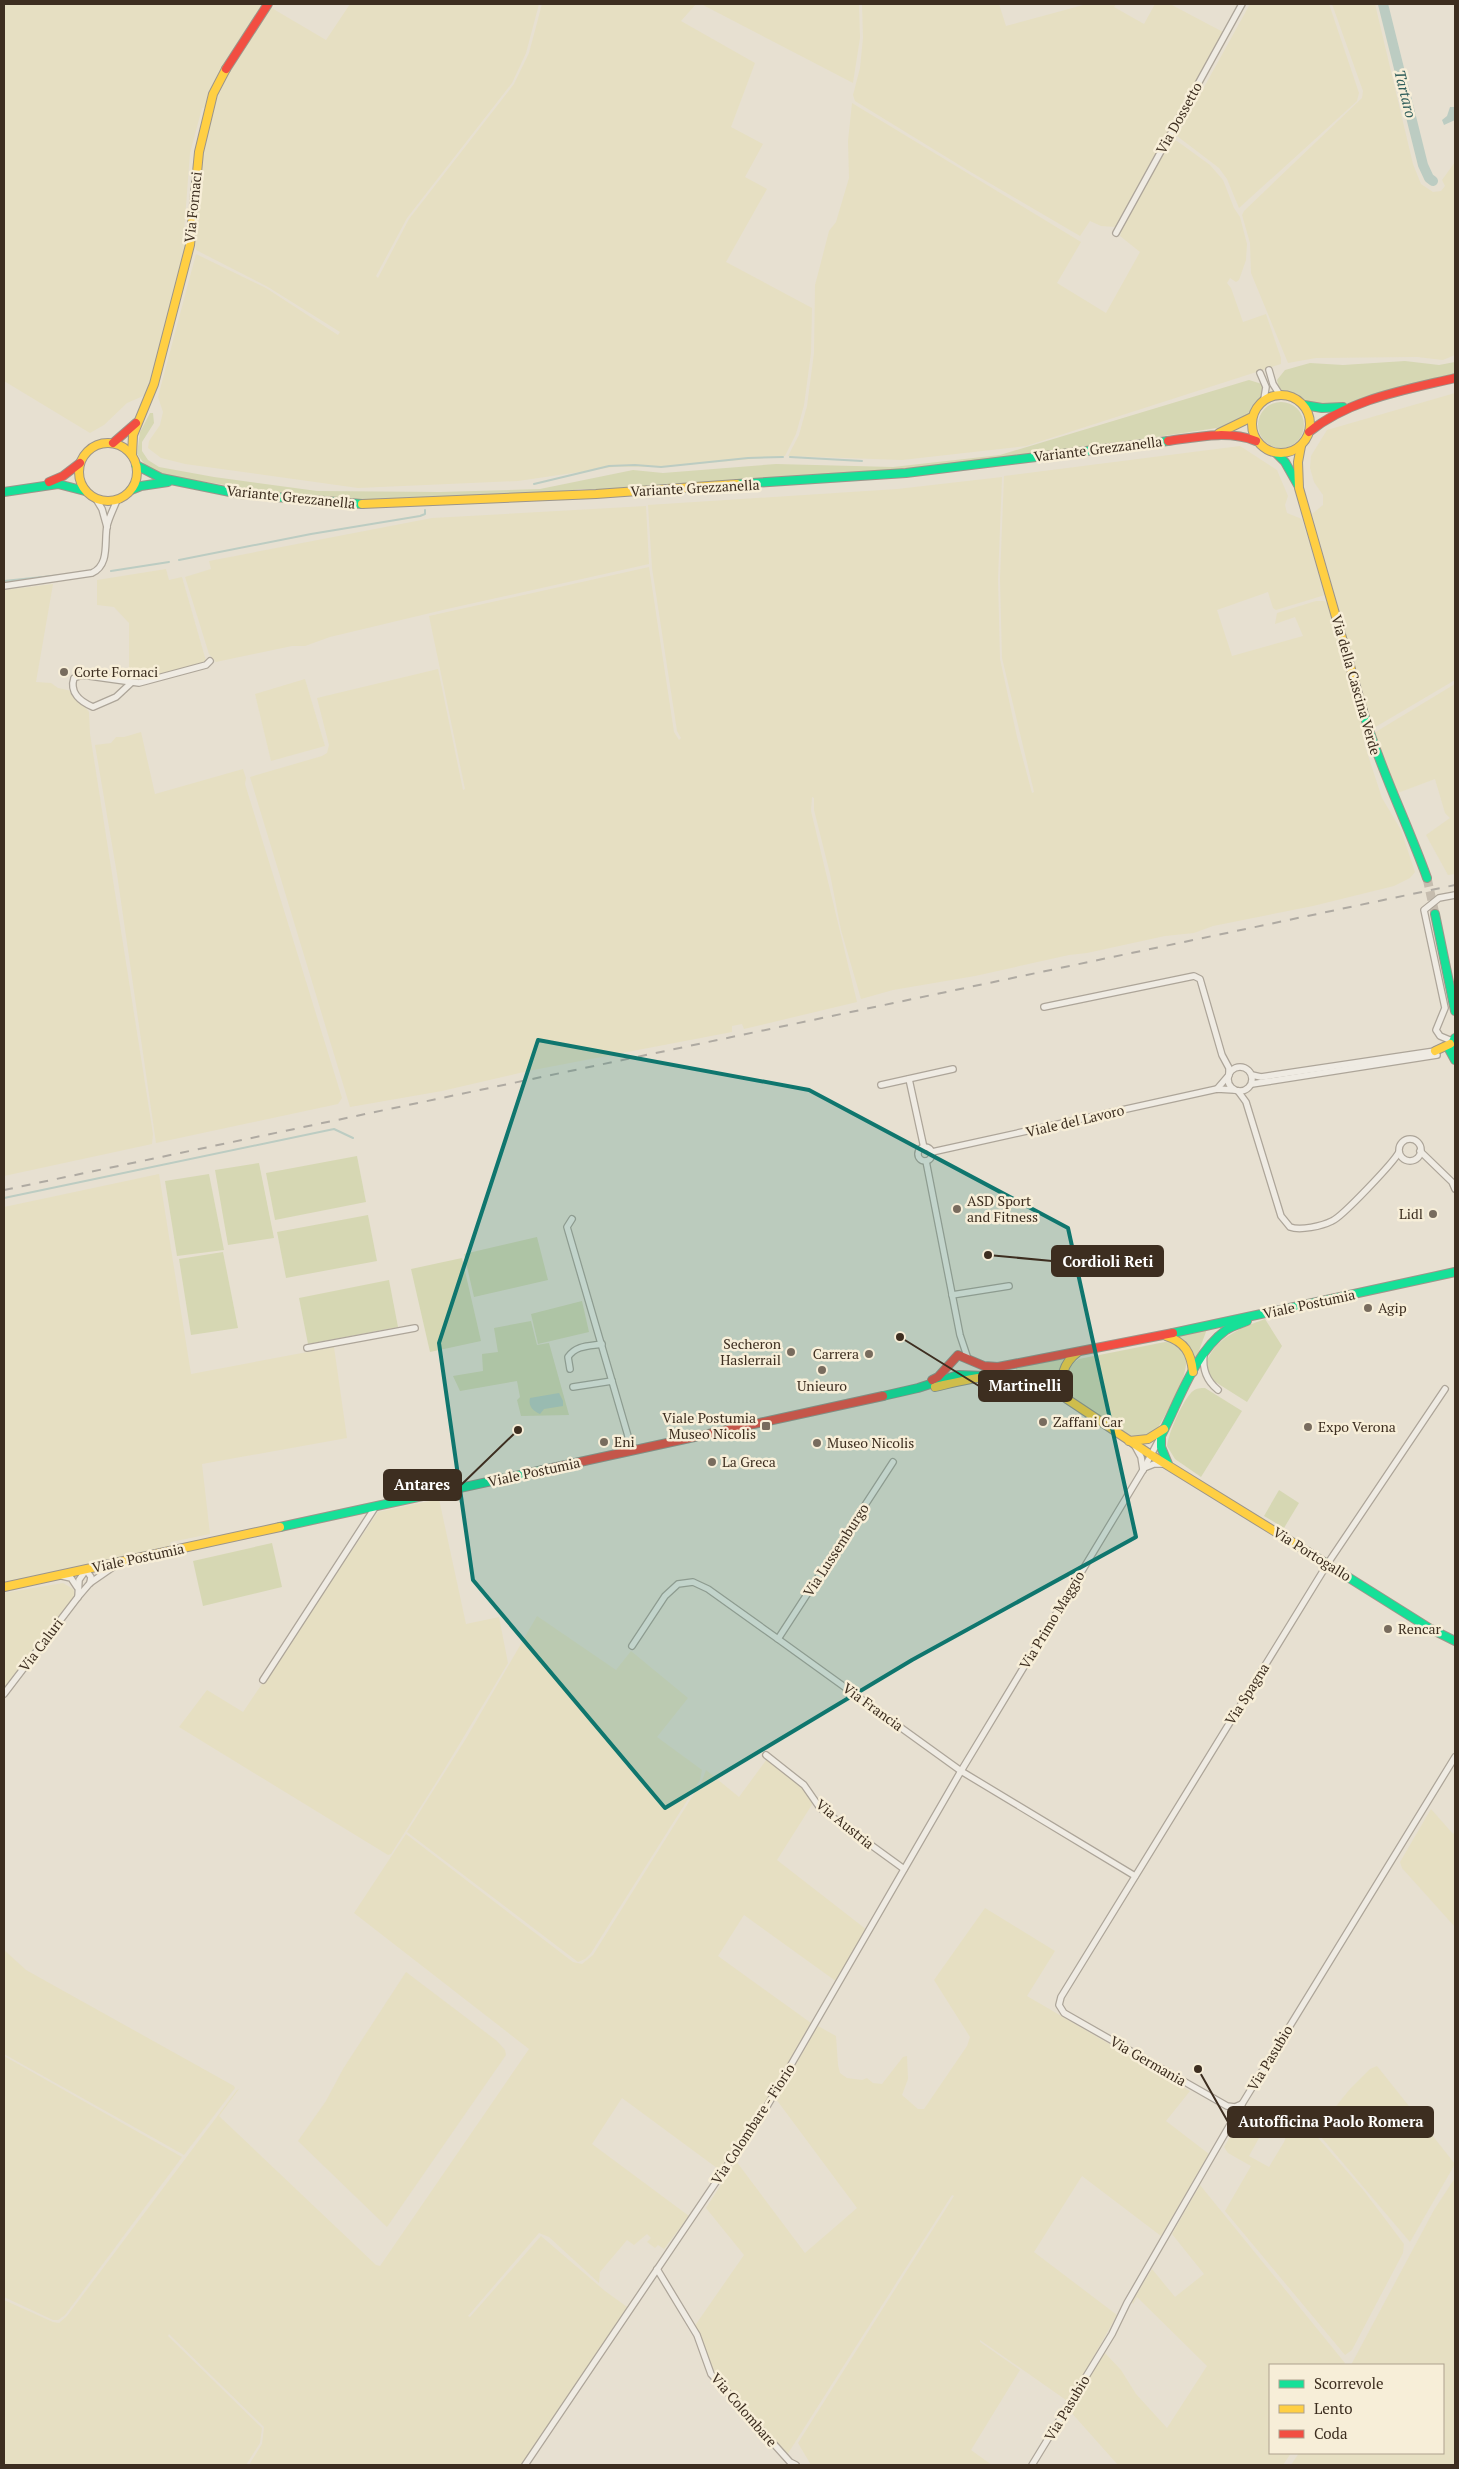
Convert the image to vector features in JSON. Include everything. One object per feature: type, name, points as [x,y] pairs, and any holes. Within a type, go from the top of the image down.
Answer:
[{"type":"main road","name":"Via Fornaci","points":[[139,419],[154,384],[190,245],[196,199],[199,152],[213,94],[227,67],[268,4]]},
{"type":"main road","points":[[1299,488],[1298,462],[1300,446],[1309,432],[1324,418],[1352,406],[1455,378]]},
{"type":"main road","points":[[1264,400],[1280,394],[1290,396],[1304,405],[1322,408],[1352,406]]},
{"type":"main road","name":"Variante Grezzanella","points":[[1214,435],[1252,417],[1255,409],[1264,400]]},
{"type":"main road","points":[[1304,405],[1310,418],[1309,432]]},
{"type":"main road","points":[[1252,417],[1252,433],[1256,441]]},
{"type":"main road","points":[[113,443],[130,430],[139,419]]},
{"type":"main road","points":[[132,456],[133,435],[139,419]]},
{"type":"main road","name":"Variante Grezzanella","points":[[136,465],[161,478],[240,494],[370,505],[527,498],[906,474],[1214,435],[1243,436],[1256,441],[1265,449],[1276,453]]},
{"type":"main road","points":[[85,491],[79,479],[80,463],[84,454],[94,446],[113,443],[122,446],[132,456],[136,465],[137,476],[131,490]]},
{"type":"main road","points":[[1276,453],[1289,452],[1300,446]]},
{"type":"main road","points":[[1276,453],[1285,462],[1299,488]]},
{"type":"main road","points":[[41,485],[63,476],[80,463]]},
{"type":"main road","name":"Variante Grezzanella","points":[[117,500],[131,490],[158,482],[176,482]]},
{"type":"main road","points":[[4,492],[41,485],[68,485],[85,491],[96,499],[105,501],[117,500]]},
{"type":"main road","name":"Via della Cascina Verde","points":[[1299,488],[1378,760],[1412,835],[1427,878]]},
{"type":"main road","points":[[1434,914],[1455,1011]]},
{"type":"main road","points":[[1436,1053],[1453,1040]]},
{"type":"main road","points":[[1436,1053],[1454,1058],[1453,1040]]},
{"type":"main road","name":"Viale Postumia","points":[[918,1388],[938,1377],[961,1354],[983,1367],[998,1367],[1162,1335],[1455,1272]]},
{"type":"main road","points":[[1192,1372],[1218,1335],[1227,1329],[1266,1313]]},
{"type":"main road","points":[[1162,1335],[1179,1340],[1187,1348],[1191,1355],[1192,1372]]},
{"type":"main road","points":[[1067,1398],[1061,1385],[1062,1373],[1067,1362],[1080,1351]]},
{"type":"main road","points":[[968,1374],[972,1366],[969,1358]]},
{"type":"main road","points":[[953,1360],[953,1372],[958,1376]]},
{"type":"main road","name":"Via Primo Maggio","points":[[1162,1432],[1192,1372]]},
{"type":"main road","points":[[985,1376],[1005,1373],[1023,1374],[1050,1386],[1129,1441],[1148,1439],[1162,1432]]},
{"type":"main road","name":"Viale Postumia","points":[[4,1587],[918,1388],[958,1376],[968,1374],[985,1376]]},
{"type":"main road","name":"Viale Postumia","points":[[918,1388],[930,1388],[985,1376]]},
{"type":"main road","points":[[1162,1432],[1161,1447],[1169,1466]]},
{"type":"main road","name":"Via Portogallo","points":[[1129,1441],[1328,1563],[1429,1628],[1455,1641]]},
{"type":"street","name":"Via Dossetto","points":[[1116,233],[1242,4]]},
{"type":"street","points":[[1269,370],[1273,384],[1280,394]]},
{"type":"street","points":[[1260,373],[1266,387],[1264,400]]},
{"type":"street","points":[[96,499],[102,509],[107,527]]},
{"type":"street","points":[[4,586],[92,573],[98,570],[103,562],[107,527],[117,500]]},
{"type":"street","points":[[131,684],[116,697],[93,707],[84,703],[76,695],[72,685],[77,676],[82,675],[97,678],[103,676],[131,684],[139,684],[206,665],[210,661]]},
{"type":"street","points":[[1453,1040],[1440,1036],[1436,1030],[1445,1008],[1424,910],[1439,898],[1455,895]]},
{"type":"street","points":[[1044,1007],[1194,976],[1200,979],[1205,990],[1225,1061],[1229,1068],[1229,1083],[1246,1102],[1281,1216],[1290,1227],[1295,1229],[1331,1222],[1392,1164],[1399,1152],[1401,1143],[1410,1139],[1419,1144],[1419,1154]]},
{"type":"street","points":[[1225,1061],[1238,1067],[1246,1068],[1252,1075],[1260,1077],[1436,1053]]},
{"type":"street","points":[[1236,1090],[1436,1053]]},
{"type":"street","points":[[1217,1089],[1238,1067]]},
{"type":"street","points":[[881,1085],[953,1069]]},
{"type":"street","points":[[1246,1102],[1252,1075]]},
{"type":"street","points":[[909,1078],[924,1148]]},
{"type":"street","name":"Viale del Lavoro","points":[[932,1152],[1217,1089],[1236,1090]]},
{"type":"street","points":[[924,1148],[928,1148],[932,1152],[931,1158],[926,1161],[922,1160],[918,1155],[919,1151],[924,1148]]},
{"type":"street","points":[[1399,1152],[1405,1159]]},
{"type":"street","points":[[1392,1164],[1405,1159],[1411,1160],[1419,1154]]},
{"type":"street","points":[[1419,1154],[1431,1163],[1455,1188]]},
{"type":"street","points":[[926,1161],[960,1335],[969,1358]]},
{"type":"street","points":[[572,1219],[567,1227],[628,1436],[627,1452]]},
{"type":"street","points":[[952,1295],[1009,1286]]},
{"type":"street","points":[[308,1348],[414,1328]]},
{"type":"street","points":[[953,1360],[960,1335]]},
{"type":"street","points":[[570,1369],[568,1357],[577,1348],[602,1344]]},
{"type":"street","points":[[1204,1353],[1204,1371],[1207,1379],[1218,1390]]},
{"type":"street","points":[[573,1387],[612,1381]]},
{"type":"street","name":"Via Spagna","points":[[1060,2005],[1061,1997],[1328,1563],[1445,1389]]},
{"type":"street","name":"Via Primo Maggio","points":[[961,1770],[1143,1470],[1162,1432]]},
{"type":"street","points":[[1129,1441],[1139,1452],[1143,1470],[1157,1463],[1169,1466]]},
{"type":"street","name":"Via Lussemburgo","points":[[778,1638],[893,1462]]},
{"type":"street","points":[[263,1680],[376,1506]]},
{"type":"street","name":"Via Caluri","points":[[4,1694],[90,1583],[120,1562]]},
{"type":"street","points":[[86,1570],[91,1578],[90,1583]]},
{"type":"street","points":[[77,1588],[86,1570]]},
{"type":"street","points":[[57,1576],[71,1578],[77,1588],[78,1597]]},
{"type":"street","name":"Via Francia","points":[[632,1646],[665,1596],[678,1584],[693,1582],[708,1589],[778,1638],[961,1770],[1135,1876]]},
{"type":"street","name":"Via Austria","points":[[766,1755],[804,1785],[820,1808],[904,1869]]},
{"type":"street","name":"Via Pasubio","points":[[1032,2465],[1112,2334],[1127,2303],[1242,2104],[1455,1757]]},
{"type":"street","name":"Via Colombare - Fiorio","points":[[525,2465],[766,2108],[961,1770]]},
{"type":"street","name":"Via Germania","points":[[1060,2005],[1064,2013],[1227,2106],[1235,2107],[1242,2104]]},
{"type":"street","name":"Via Colombare","points":[[657,2269],[697,2335],[710,2374],[790,2462],[796,2465]]},
{"type":"highlighted area","points":[[538,1040],[809,1090],[1068,1228],[1136,1537],[912,1660],[665,1808],[473,1580],[439,1343]]},
{"type":"shaded area","points":[[4,4],[265,4],[207,107],[202,108],[190,153],[184,232],[188,235],[148,394],[127,403],[104,425],[90,433],[4,381]]},
{"type":"shaded area","points":[[350,4],[539,4],[526,53],[512,83],[407,218],[376,276],[378,278],[409,219],[514,84],[529,53],[542,4],[696,4],[681,21],[755,63],[731,127],[763,144],[745,177],[767,189],[726,262],[812,308],[811,353],[804,405],[796,434],[785,456],[663,467],[614,467],[518,481],[358,488],[185,464],[161,458],[148,448],[149,441],[160,425],[163,412],[158,397],[196,254],[266,288],[338,335],[340,332],[268,287],[196,250],[194,236],[200,165],[212,109],[227,77],[270,7],[326,40]]},
{"type":"shaded area","points":[[701,4],[859,4],[860,38],[853,83]]},
{"type":"shaded area","points":[[862,4],[999,4],[1006,26],[1087,4],[1116,4],[1114,7],[1144,24],[1155,4],[1170,4],[1223,32],[1169,135],[1115,227],[1101,226],[1090,221],[1080,236],[855,101],[853,95],[860,68],[863,38]]},
{"type":"shaded area","points":[[1250,4],[1329,4],[1359,93],[1357,101],[1239,208],[1227,179],[1219,168],[1177,136]]},
{"type":"shaded area","points":[[1332,4],[1375,4],[1413,164],[1421,184],[1433,192],[1441,191],[1445,186],[1442,180],[1455,162],[1455,355],[1443,360],[1417,357],[1316,358],[1288,363],[1251,273],[1250,243],[1242,215],[1244,211],[1362,98],[1363,91]]},
{"type":"shaded area","points":[[852,103],[1081,242],[1057,283],[1106,313],[1140,252],[1120,236],[1122,228],[1171,139],[1177,141],[1210,165],[1223,180],[1234,208],[1240,217],[1247,244],[1246,260],[1239,280],[1236,282],[1230,278],[1227,283],[1231,288],[1243,322],[1266,314],[1281,358],[1281,364],[1026,446],[902,460],[788,456],[799,435],[807,406],[814,353],[815,285],[829,231],[836,222],[849,178],[848,141]]},
{"type":"shaded area","points":[[1450,107],[1455,107],[1455,120],[1444,125],[1442,120],[1447,116]]},
{"type":"shaded area","points":[[1455,393],[1455,680],[1372,729],[1312,514],[1323,505],[1323,495],[1314,482],[1310,468],[1311,456],[1327,430]]},
{"type":"shaded area","points":[[1240,446],[1277,470],[1288,496],[1285,505],[1287,513],[1302,519],[1325,595],[1276,610],[1273,608],[1268,592],[1217,610],[1232,656],[1303,636],[1295,617],[1275,624],[1277,613],[1316,601],[1324,601],[1328,604],[1362,725],[1365,746],[1382,798],[1401,830],[1415,872],[1410,878],[1394,886],[1313,906],[1213,926],[1194,933],[1165,936],[1087,953],[1069,955],[975,976],[893,990],[861,999],[841,930],[830,874],[814,810],[814,798],[812,797],[811,811],[857,1002],[744,1029],[742,1024],[732,1026],[732,1032],[528,1071],[442,1091],[350,1107],[250,777],[327,753],[329,745],[317,698],[438,669],[463,790],[465,789],[429,616],[649,567],[674,732],[679,740],[681,738],[677,731],[652,568],[648,505],[897,489],[1002,477],[998,579],[1000,659],[1017,737],[1032,793],[1034,792],[1002,658],[1000,579],[1004,476]]},
{"type":"shaded area","points":[[646,506],[649,564],[447,609],[330,637],[305,646],[292,646],[216,662],[209,654],[185,577],[211,569],[209,561],[432,518]]},
{"type":"shaded area","points":[[166,569],[169,580],[182,577],[206,661],[205,664],[147,682],[132,681],[129,671],[129,623],[114,607],[97,605],[97,580]]},
{"type":"shaded area","points":[[53,584],[36,682],[51,683],[58,688],[72,691],[89,712],[90,734],[153,1134],[152,1144],[4,1176],[4,590]]},
{"type":"shaded area","points":[[305,679],[325,746],[271,761],[255,694]]},
{"type":"shaded area","points":[[1455,684],[1455,874],[1448,875],[1426,835],[1450,818],[1445,813],[1435,779],[1395,794],[1374,733]]},
{"type":"shaded area","points":[[141,732],[155,794],[243,769],[246,778],[245,784],[342,1098],[338,1104],[156,1143],[117,874],[95,745],[111,743],[116,737],[124,737]]},
{"type":"shaded area","points":[[159,1174],[191,1374],[334,1347],[347,1438],[202,1464],[210,1534],[171,1542],[169,1546],[4,1582],[4,1207]]},
{"type":"shaded area","points":[[559,1393],[563,1406],[544,1409],[540,1414],[530,1406],[530,1398]]},
{"type":"shaded area","points":[[439,1499],[466,1624],[499,1617],[508,1663],[442,1773],[391,1854],[388,1855],[179,1727],[207,1690],[243,1712],[378,1512]]},
{"type":"shaded area","points":[[63,1583],[73,1589],[75,1594],[73,1602],[4,1692],[4,1593]]},
{"type":"shaded area","points":[[537,1616],[616,1670],[631,1651],[688,1698],[657,1737],[702,1770],[700,1780],[591,1953],[585,1959],[578,1962],[407,1832],[467,1737]]},
{"type":"shaded area","points":[[767,1759],[801,1785],[813,1803],[777,1860],[867,1930],[837,1982],[744,1915],[718,1956],[811,2023],[757,2116],[721,2171],[622,2098],[592,2144],[689,2216],[664,2249],[658,2245],[655,2248],[647,2242],[651,2238],[647,2234],[634,2245],[627,2240],[600,2272],[599,2283],[549,2237],[539,2233],[468,2316],[470,2317],[541,2236],[605,2291],[630,2309],[524,2465],[249,2465],[262,2444],[264,2427],[169,2334],[168,2336],[262,2428],[260,2443],[246,2465],[4,2465],[4,2300],[53,2322],[59,2323],[67,2316],[237,2090],[239,2089],[219,2116],[376,2265],[380,2266],[529,2049],[354,1913],[406,1834],[573,1962],[582,1964],[593,1955],[702,1781],[706,1770],[739,1797]]},
{"type":"shaded area","points":[[1431,1809],[1453,1834],[1455,1832],[1455,1927],[1402,1868],[1400,1862]]},
{"type":"shaded area","points":[[985,1908],[1055,1951],[1027,1996],[1190,2091],[1166,2121],[1209,2154],[1161,2236],[1082,2176],[1034,2252],[1117,2315],[1071,2397],[1066,2400],[980,2340],[980,2342],[1020,2370],[971,2450],[992,2465],[811,2465],[798,2443],[954,2196],[952,2195],[787,2455],[714,2377],[694,2327],[744,2255],[706,2208],[736,2161],[805,2253],[857,2208],[776,2099],[818,2026],[836,2036],[840,2073],[847,2078],[862,2080],[867,2078],[873,2083],[882,2084],[903,2057],[907,2056],[908,2079],[902,2095],[918,2109],[924,2109],[967,2046],[970,2037],[934,1980]]},
{"type":"shaded area","points":[[4,1950],[26,1970],[234,2086],[235,2088],[184,2155],[4,2054]]},
{"type":"shaded area","points":[[406,1972],[497,2041],[505,2050],[506,2055],[387,2227],[298,2141],[326,2101],[343,2069]]},
{"type":"shaded area","points":[[4,2056],[182,2157],[65,2315],[58,2320],[53,2320],[4,2297]]},
{"type":"shaded area","points":[[1377,2066],[1455,2164],[1410,2242],[1316,2131],[1350,2089],[1370,2069]]},
{"type":"shaded area","points":[[1247,2108],[1263,2116],[1268,2122],[1249,2156],[1269,2167],[1284,2142],[1287,2133],[1300,2117],[1364,2191],[1404,2244],[1403,2253],[1352,2350],[1345,2355],[1225,2211],[1251,2166],[1228,2153],[1224,2147]]},
{"type":"shaded area","points":[[1455,2178],[1455,2465],[1291,2465],[1298,2454],[1444,2454],[1444,2364],[1352,2364],[1434,2210]]},
{"type":"shaded area","points":[[1200,2185],[1345,2363],[1269,2364],[1269,2454],[1290,2454],[1283,2465],[1118,2465],[1069,2410],[1104,2352],[1121,2370],[1136,2394],[1167,2428],[1207,2366],[1137,2297],[1133,2304],[1132,2302],[1152,2269],[1175,2297],[1204,2274],[1172,2234]]},
{"type":"green space","points":[[1405,361],[1439,365],[1455,362],[1455,375],[1355,402],[1323,407],[1308,403],[1293,393],[1283,391],[1279,388],[1277,380],[1285,370],[1310,363],[1343,365]]},
{"type":"green space","points":[[1249,380],[1262,384],[1264,396],[1250,415],[1230,426],[1016,458],[798,479],[610,490],[581,489],[543,494],[404,500],[341,499],[275,493],[175,477],[149,470],[137,454],[140,432],[150,413],[153,413],[154,423],[142,442],[142,451],[148,460],[159,467],[214,477],[317,491],[440,492],[540,489],[633,470],[663,473],[776,464],[893,467],[1000,455]]},
{"type":"green space","points":[[1276,402],[1286,402],[1300,412],[1304,425],[1300,438],[1294,444],[1286,448],[1276,448],[1262,438],[1258,430],[1258,420],[1268,406]]},
{"type":"green space","points":[[357,1156],[366,1202],[275,1220],[266,1173]]},
{"type":"green space","points":[[259,1163],[274,1238],[228,1245],[215,1170]]},
{"type":"green space","points":[[209,1174],[224,1250],[177,1256],[165,1181]]},
{"type":"green space","points":[[368,1215],[377,1261],[286,1278],[277,1232]]},
{"type":"green space","points":[[537,1237],[548,1280],[474,1297],[464,1254]]},
{"type":"green space","points":[[223,1252],[238,1328],[191,1335],[179,1259]]},
{"type":"green space","points":[[462,1258],[481,1341],[430,1352],[411,1269]]},
{"type":"green space","points":[[389,1280],[398,1327],[308,1344],[299,1298]]},
{"type":"green space","points":[[582,1301],[589,1332],[538,1344],[531,1314]]},
{"type":"green space","points":[[1265,1319],[1282,1346],[1247,1402],[1209,1378],[1207,1360],[1224,1339],[1239,1330]]},
{"type":"green space","points":[[531,1321],[537,1345],[549,1343],[569,1415],[521,1416],[517,1400],[520,1397],[517,1381],[460,1391],[453,1376],[483,1371],[482,1354],[498,1352],[494,1328]]},
{"type":"green space","points":[[1207,1329],[1196,1359],[1194,1360],[1175,1335]]},
{"type":"green space","points":[[1165,1342],[1179,1345],[1185,1354],[1186,1365],[1183,1379],[1170,1407],[1158,1428],[1149,1435],[1137,1437],[1123,1432],[1073,1397],[1066,1387],[1065,1377],[1067,1372],[1079,1359]]},
{"type":"green space","points":[[1067,1359],[1059,1388],[1028,1371],[1016,1370],[1016,1367]]},
{"type":"green space","points":[[1205,1388],[1242,1411],[1201,1477],[1175,1459],[1167,1446],[1173,1425],[1185,1401],[1194,1390]]},
{"type":"green space","points":[[1279,1490],[1299,1503],[1284,1528],[1264,1516]]},
{"type":"green space","points":[[272,1543],[282,1587],[203,1606],[193,1561]]},
{"type":"waterway","name":"Tartaro","points":[[1383,4],[1423,165],[1429,178],[1433,181]]},
{"type":"waterway","points":[[534,484],[609,466],[661,467],[748,458],[783,457]]},
{"type":"waterway","points":[[790,457],[862,461]]},
{"type":"waterway","points":[[179,560],[311,534],[420,516],[425,514],[425,510]]},
{"type":"waterway","points":[[111,571],[169,562]]},
{"type":"waterway","points":[[4,581],[62,575]]},
{"type":"waterway","points":[[4,1198],[334,1129],[353,1138]]},
{"type":"tunnel","points":[[1427,878],[1435,914]]},
{"type":"railway","points":[[4,1190],[1455,885]]},
{"type":"traffic: fast","points":[[1304,405],[1322,408],[1343,407]]},
{"type":"traffic: fast","points":[[737,484],[906,473],[1168,441]]},
{"type":"traffic: fast","points":[[1276,453],[1285,462],[1298,485]]},
{"type":"traffic: fast","points":[[136,465],[161,478],[240,494],[362,504]]},
{"type":"traffic: fast","points":[[131,490],[141,486],[168,482]]},
{"type":"traffic: fast","points":[[4,492],[58,484],[85,491]]},
{"type":"traffic: fast","points":[[1363,711],[1377,754],[1427,878]]},
{"type":"traffic: fast","points":[[1435,914],[1455,1011]]},
{"type":"traffic: fast","points":[[1455,1038],[1449,1049],[1455,1060]]},
{"type":"traffic: fast","points":[[1173,1333],[1455,1272]]},
{"type":"traffic: fast","points":[[1168,1464],[1161,1447],[1161,1436],[1188,1379],[1205,1351],[1215,1340],[1226,1330],[1247,1321]]},
{"type":"traffic: fast","points":[[883,1396],[918,1388],[958,1375],[985,1376]]},
{"type":"traffic: fast","points":[[280,1527],[543,1470]]},
{"type":"traffic: fast","points":[[1300,1547],[1429,1628],[1455,1641]]},
{"type":"traffic: slow","points":[[132,455],[133,435],[154,384],[190,245],[199,152],[213,94],[226,69]]},
{"type":"traffic: slow","points":[[1275,395],[1287,395],[1297,399],[1306,408],[1310,424],[1310,430],[1302,445],[1287,453],[1275,453],[1265,449],[1256,440],[1252,430],[1252,418],[1256,408],[1265,399],[1275,395]]},
{"type":"traffic: slow","points":[[1219,433],[1252,417]]},
{"type":"traffic: slow","points":[[102,443],[114,443],[129,451],[137,466],[137,472],[137,478],[129,493],[114,501],[102,501],[87,493],[79,478],[79,466],[87,451],[102,443]]},
{"type":"traffic: slow","points":[[1301,446],[1298,462],[1299,488],[1363,711]]},
{"type":"traffic: slow","points":[[362,504],[596,494],[737,484]]},
{"type":"traffic: slow","points":[[1435,1051],[1450,1044]]},
{"type":"traffic: slow","points":[[1166,1336],[1178,1341],[1186,1349],[1191,1359],[1193,1372]]},
{"type":"traffic: slow","points":[[1066,1396],[1062,1384],[1063,1372],[1069,1361],[1078,1352]]},
{"type":"traffic: slow","points":[[935,1387],[999,1375],[1024,1376],[1037,1379],[1151,1455],[1300,1547]]},
{"type":"traffic: slow","points":[[1129,1441],[1148,1439],[1164,1429]]},
{"type":"traffic: slow","points":[[4,1587],[280,1527]]},
{"type":"traffic: jam","points":[[226,69],[268,4]]},
{"type":"traffic: jam","points":[[1309,432],[1342,411],[1360,404],[1379,397],[1455,378]]},
{"type":"traffic: jam","points":[[113,443],[136,423]]},
{"type":"traffic: jam","points":[[1168,441],[1223,435],[1256,441]]},
{"type":"traffic: jam","points":[[49,482],[63,476],[80,463]]},
{"type":"traffic: jam","points":[[932,1380],[938,1377],[958,1355],[984,1366],[998,1367],[1173,1333]]},
{"type":"traffic: jam","points":[[543,1470],[883,1396]]},
{"type":"place","name":"Corte Fornaci","points":[[64,672]]},
{"type":"place","name":"ASD Sport and Fitness","points":[[957,1209]]},
{"type":"place","name":"Lidl","points":[[1433,1214]]},
{"type":"place","name":"Cordioli Reti","points":[[988,1255]]},
{"type":"place","name":"Agip","points":[[1368,1308]]},
{"type":"place","name":"Martinelli","points":[[900,1337]]},
{"type":"place","name":"Secheron Haslerrail","points":[[791,1352]]},
{"type":"place","name":"Carrera","points":[[869,1354]]},
{"type":"place","name":"Unieuro","points":[[822,1370]]},
{"type":"place","name":"Zaffani Car","points":[[1043,1422]]},
{"type":"place","name":"Viale Postumia Museo Nicolis","points":[[766,1426]]},
{"type":"place","name":"Expo Verona","points":[[1308,1427]]},
{"type":"place","name":"Antares","points":[[518,1430]]},
{"type":"place","name":"Eni","points":[[604,1442]]},
{"type":"place","name":"Museo Nicolis","points":[[817,1443]]},
{"type":"place","name":"La Greca","points":[[712,1462]]},
{"type":"place","name":"Rencar","points":[[1388,1629]]},
{"type":"place","name":"Autofficina Paolo Romera","points":[[1198,2069]]}]
